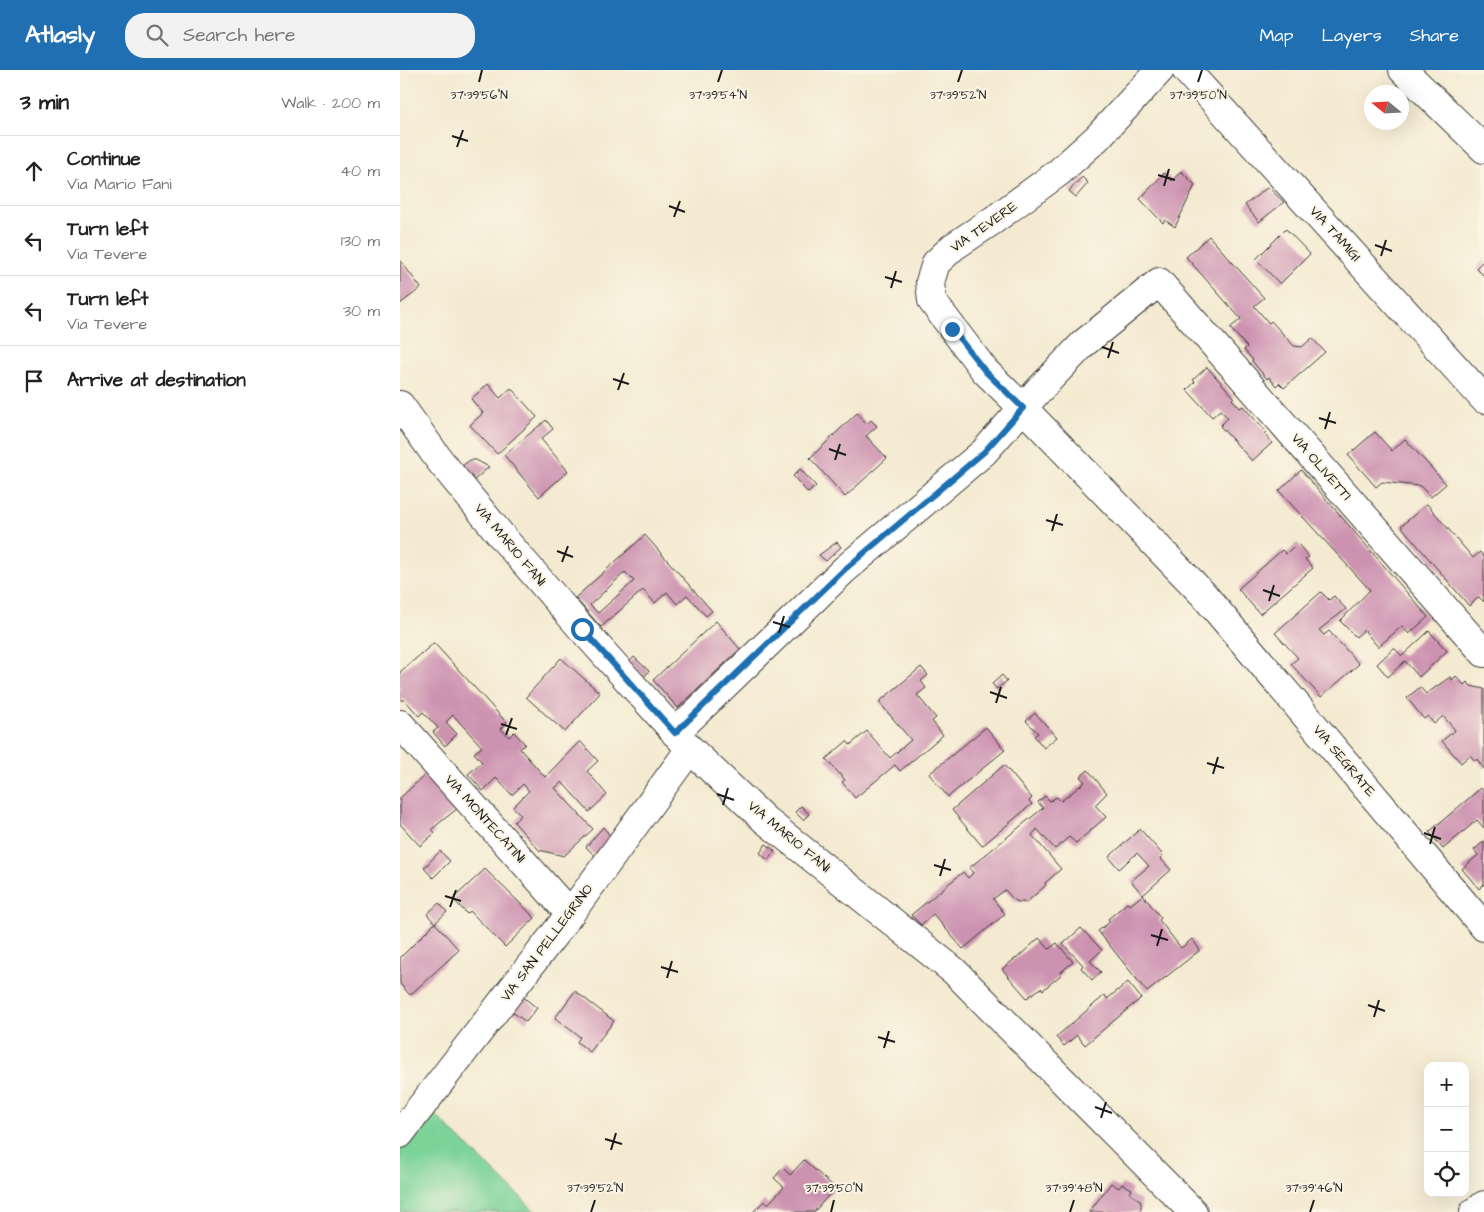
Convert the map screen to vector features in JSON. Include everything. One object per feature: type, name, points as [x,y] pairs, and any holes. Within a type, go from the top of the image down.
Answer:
[{"type":"street","name":"VIA TEVERE","points":[[1160,70],[1097,138],[1058,173],[953,247],[936,263],[930,282],[932,301],[985,371],[1203,594]]},
{"type":"street","name":"VIA TAMIGI","points":[[1186,70],[1484,399]]},
{"type":"street","points":[[1403,70],[1484,149]]},
{"type":"street","name":"VIA OLIVETTI","points":[[1023,408],[1084,343],[1159,282],[1484,653]]},
{"type":"street","name":"VIA MARIO FANI","points":[[400,405],[440,461],[504,540],[682,741],[765,820],[954,971],[1193,1212]]},
{"type":"street","points":[[682,741],[844,570],[984,452],[1023,408]]},
{"type":"street","name":"VIA SEGRATE","points":[[1203,594],[1484,927]]},
{"type":"street","name":"VIA MONTECATINI","points":[[400,724],[570,914]]},
{"type":"street","name":"VIA SAN PELLEGRINO","points":[[400,1134],[570,914],[682,741]]},
{"type":"street","points":[[1474,1212],[1484,1205]]},
{"type":"green space","points":[[430,1110],[536,1212],[400,1212],[400,1147]]},
{"type":"building","points":[[1181,171],[1195,185],[1175,227],[1165,220],[1163,223],[1140,199],[1164,173],[1172,181]]},
{"type":"building","points":[[1082,177],[1088,183],[1076,197],[1069,191]]},
{"type":"building","points":[[1268,187],[1284,202],[1259,222],[1245,205]]},
{"type":"building","points":[[1286,229],[1310,254],[1280,284],[1256,259]]},
{"type":"building","points":[[1209,236],[1264,298],[1254,306],[1269,323],[1271,321],[1294,346],[1302,347],[1312,338],[1325,352],[1284,388],[1279,383],[1276,386],[1269,377],[1267,379],[1252,361],[1244,350],[1247,347],[1230,328],[1241,319],[1186,257]]},
{"type":"building","points":[[400,260],[421,288],[400,304]]},
{"type":"building","points":[[1484,260],[1484,276],[1476,268]]},
{"type":"building","points":[[1207,367],[1234,397],[1232,399],[1240,408],[1243,406],[1266,432],[1264,434],[1272,443],[1252,461],[1220,426],[1228,418],[1220,410],[1212,417],[1187,390],[1195,382],[1193,380]]},
{"type":"building","points":[[488,384],[500,398],[511,388],[537,417],[497,454],[470,425],[483,413],[471,399]]},
{"type":"building","points":[[857,413],[867,424],[871,420],[877,426],[866,436],[887,458],[845,497],[810,458]]},
{"type":"building","points":[[546,420],[553,429],[541,439],[568,471],[539,497],[504,455]]},
{"type":"building","points":[[1375,432],[1392,451],[1405,439],[1446,484],[1431,497],[1420,486],[1382,482],[1376,487],[1348,455]]},
{"type":"building","points":[[470,460],[476,460],[489,467],[473,481],[462,466]]},
{"type":"building","points":[[800,469],[816,486],[808,493],[793,476]]},
{"type":"building","points":[[1301,470],[1428,617],[1409,634],[1402,626],[1378,647],[1364,630],[1356,637],[1340,621],[1370,590],[1279,491]]},
{"type":"building","points":[[1427,504],[1473,558],[1480,552],[1484,557],[1484,602],[1479,597],[1469,606],[1401,526]]},
{"type":"building","points":[[645,535],[712,611],[706,616],[687,595],[677,604],[667,592],[655,603],[643,590],[601,627],[575,598]],"holes":[[[625,572],[634,581],[598,613],[590,605]]]},
{"type":"building","points":[[837,542],[841,547],[826,561],[819,555]]},
{"type":"building","points":[[1297,543],[1309,557],[1305,559],[1313,568],[1260,614],[1238,589],[1282,550],[1286,554]]},
{"type":"building","points":[[1321,592],[1329,600],[1334,596],[1346,609],[1319,630],[1324,635],[1329,631],[1359,664],[1321,697],[1291,664],[1298,658],[1275,633]]},
{"type":"building","points":[[716,621],[740,649],[678,708],[653,680]]},
{"type":"building","points":[[1429,631],[1447,651],[1419,677],[1405,661],[1388,677],[1377,664],[1394,648],[1402,656]]},
{"type":"building","points":[[434,643],[507,723],[501,729],[509,737],[514,732],[525,744],[520,749],[545,777],[580,741],[598,761],[587,771],[607,795],[589,812],[562,782],[555,788],[593,829],[564,856],[539,850],[514,822],[521,815],[513,807],[529,791],[523,784],[512,795],[496,778],[483,791],[468,774],[482,762],[474,753],[482,747],[453,715],[446,722],[457,734],[445,746],[433,732],[438,728],[423,712],[419,716],[404,699],[402,701],[400,698],[400,672]]},
{"type":"building","points":[[634,657],[649,671],[644,677],[629,662]]},
{"type":"building","points":[[561,658],[600,693],[565,732],[526,697]]},
{"type":"building","points":[[921,667],[928,675],[921,681],[926,688],[917,695],[936,718],[932,721],[943,735],[900,771],[895,765],[855,798],[842,782],[845,780],[826,759],[847,741],[850,745],[867,731],[890,758],[911,740],[879,702]]},
{"type":"building","points":[[1002,675],[1007,681],[997,689],[992,684]]},
{"type":"building","points":[[1456,676],[1464,685],[1467,682],[1471,686],[1484,689],[1484,769],[1477,759],[1475,761],[1470,755],[1461,763],[1442,741],[1455,730],[1443,716],[1434,724],[1428,716],[1424,719],[1407,698],[1420,687],[1426,694],[1450,677],[1452,680]]},
{"type":"building","points":[[1035,713],[1057,737],[1044,748],[1034,736],[1038,733],[1026,721]]},
{"type":"building","points":[[986,727],[1005,750],[948,797],[929,774]]},
{"type":"building","points":[[1004,765],[1032,798],[1029,801],[1032,804],[982,846],[952,810]]},
{"type":"building","points":[[1088,770],[1107,793],[1095,805],[1106,817],[1076,843],[1069,837],[1055,849],[1037,829],[1032,835],[1061,869],[1027,902],[1018,902],[1005,890],[993,899],[1005,914],[963,949],[933,914],[921,925],[911,915],[963,872],[968,878],[973,873],[969,868],[1043,808],[1038,802],[1045,796],[1050,801],[1057,797],[1061,801],[1085,782],[1080,777]]},
{"type":"building","points":[[427,773],[458,808],[432,829],[435,833],[420,846],[400,824],[400,798]]},
{"type":"building","points":[[1481,788],[1484,792],[1484,828],[1477,820],[1443,849],[1429,832]]},
{"type":"building","points":[[801,806],[809,814],[803,820],[795,812]]},
{"type":"building","points":[[603,827],[612,838],[597,858],[586,847]]},
{"type":"building","points":[[1140,829],[1163,855],[1160,858],[1171,870],[1143,895],[1131,881],[1149,866],[1137,853],[1119,869],[1109,857]]},
{"type":"building","points":[[1484,841],[1484,884],[1479,889],[1462,869],[1478,855],[1474,850]]},
{"type":"building","points":[[766,844],[775,851],[768,860],[760,853]]},
{"type":"building","points":[[440,851],[450,861],[433,878],[424,868]]},
{"type":"building","points":[[485,869],[535,918],[505,947],[470,911],[467,914],[453,899]]},
{"type":"building","points":[[1143,895],[1161,918],[1159,920],[1181,948],[1192,939],[1200,950],[1147,992],[1098,931],[1110,922],[1108,919],[1127,903],[1130,905]]},
{"type":"building","points":[[439,903],[447,912],[435,923],[427,914]]},
{"type":"building","points":[[435,923],[459,950],[410,995],[400,984],[400,958]]},
{"type":"building","points":[[1081,928],[1102,950],[1090,961],[1101,972],[1092,980],[1081,968],[1083,965],[1063,944]]},
{"type":"building","points":[[1039,938],[1049,949],[1057,943],[1073,962],[1043,990],[1041,988],[1027,998],[1002,969]]},
{"type":"building","points":[[1128,982],[1141,998],[1085,1045],[1077,1035],[1064,1046],[1056,1037],[1105,995],[1107,999]]},
{"type":"building","points":[[575,991],[614,1021],[590,1052],[577,1042],[580,1037],[555,1018]]},
{"type":"building","points":[[522,996],[537,1008],[526,1022],[510,1010]]},
{"type":"building","points":[[804,1160],[835,1188],[814,1212],[753,1212],[764,1201],[768,1204],[784,1187],[774,1178],[783,1168],[790,1175]]},
{"type":"building","points":[[1111,1183],[1119,1188],[1122,1184],[1132,1189],[1130,1194],[1140,1200],[1141,1203],[1139,1212],[1089,1212]]},
{"type":"route","points":[[582,629],[675,733],[844,570],[984,452],[1023,408],[985,371],[952,329]]}]
